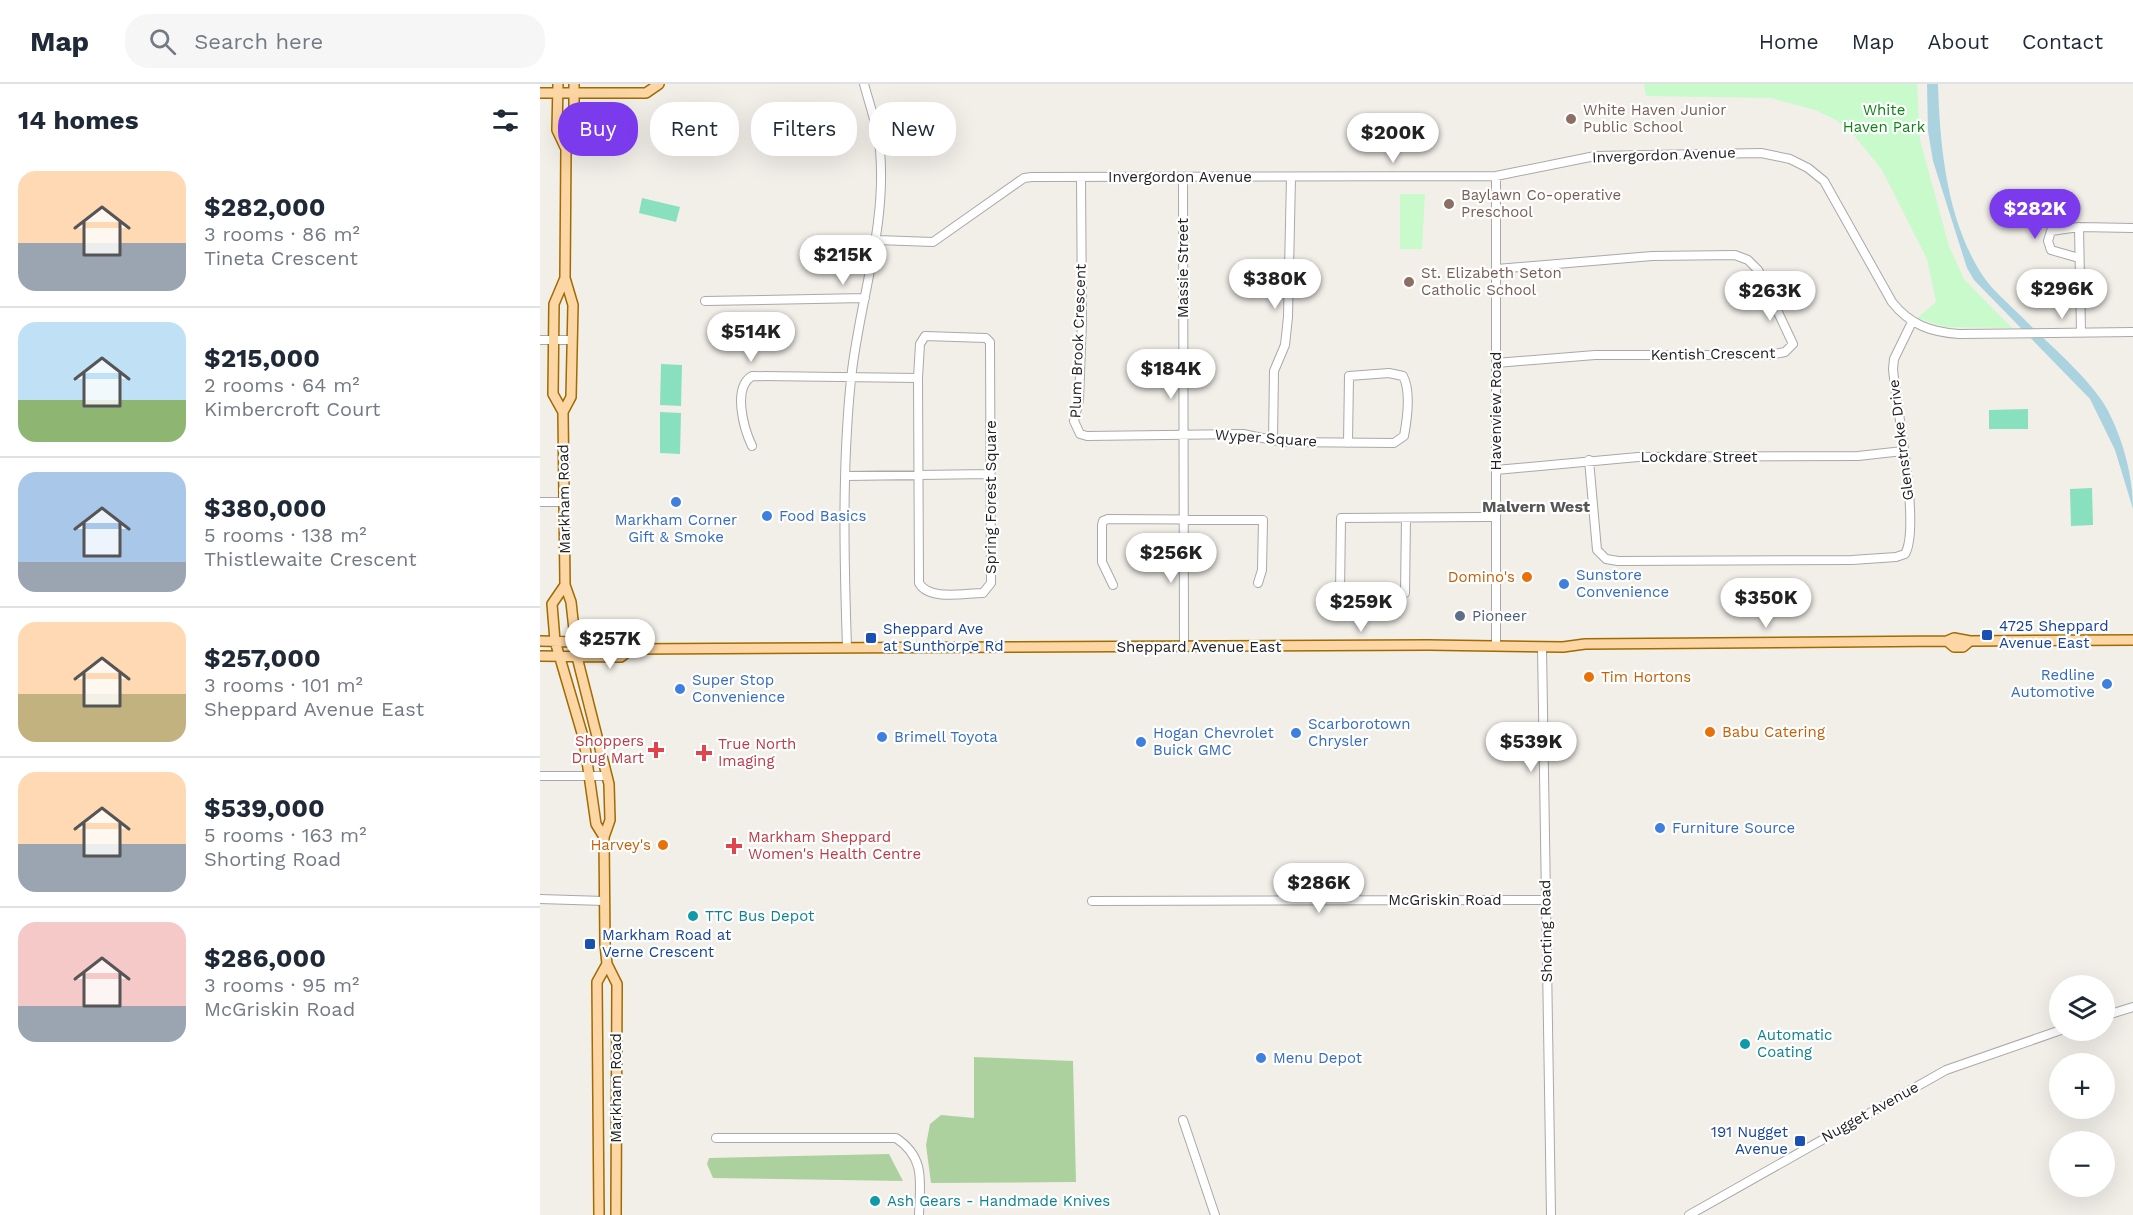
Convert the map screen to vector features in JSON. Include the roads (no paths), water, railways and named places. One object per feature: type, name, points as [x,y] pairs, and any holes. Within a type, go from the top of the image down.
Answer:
[{"type":"main road","points":[[540,93],[575,88],[646,93],[659,84]]},
{"type":"main road","name":"Markham Road","points":[[558,89],[558,131]]},
{"type":"main road","name":"Markham Road","points":[[563,412],[571,397],[573,305],[566,278],[566,156]]},
{"type":"main road","name":"Markham Road","points":[[566,278],[554,304],[553,394],[563,412],[565,585],[571,603],[574,641],[607,776],[610,820],[604,837],[607,964],[617,984],[616,1215]]},
{"type":"main road","name":"Markham Road","points":[[565,585],[552,604],[555,641],[584,740],[596,824],[604,837]]},
{"type":"main road","name":"Sheppard Avenue East","points":[[540,641],[618,643],[631,649],[1542,647],[1947,641],[1954,647],[1963,647],[1970,641],[2133,640]]},
{"type":"main road","name":"Sheppard Avenue East","points":[[540,656],[621,657],[631,649]]},
{"type":"main road","name":"Markham Road","points":[[599,1215],[597,982],[607,964]]},
{"type":"street","points":[[847,647],[846,476],[851,376],[877,240],[880,150],[864,84]]},
{"type":"street","name":"Invergordon Avenue","points":[[877,240],[933,242],[1024,178],[1496,176],[1556,162],[1608,155],[1761,153],[1790,159],[1808,168],[1824,181],[1876,277],[1898,310],[1912,322],[1939,332],[2019,334],[2133,332]]},
{"type":"street","name":"Havenview Road","points":[[1496,176],[1496,646]]},
{"type":"street","name":"Plum Brook Crescent","points":[[1081,177],[1082,321],[1075,427],[1080,434],[1087,436],[1183,434]]},
{"type":"street","name":"Massie Street","points":[[1183,177],[1184,648]]},
{"type":"street","points":[[1272,440],[1274,371],[1285,345],[1291,177]]},
{"type":"street","points":[[2079,258],[2051,250],[2048,241],[2051,231],[2079,227],[2133,228]]},
{"type":"street","points":[[2079,227],[2081,332]]},
{"type":"street","name":"Kentish Crescent","points":[[1496,363],[1595,355],[1770,355],[1785,352],[1793,344],[1758,270],[1748,260],[1735,255],[1652,256],[1497,268]]},
{"type":"street","points":[[705,301],[865,298]]},
{"type":"street","name":"Glenstroke Drive","points":[[1589,460],[1598,550],[1606,558],[1618,561],[1852,560],[1896,557],[1907,550],[1909,500],[1893,369],[1894,359],[1912,322]]},
{"type":"street","name":"Spring Forest Square","points":[[925,336],[974,336],[986,338],[990,342],[991,583],[988,590],[983,593],[931,594],[923,590],[919,583],[918,378],[920,344],[925,336]]},
{"type":"street","points":[[540,340],[572,340]]},
{"type":"street","name":"Wyper Square","points":[[1183,434],[1243,434],[1283,442],[1348,443],[1394,443],[1404,436],[1406,383],[1403,376],[1389,373],[1349,376],[1348,443]]},
{"type":"street","points":[[752,446],[743,427],[742,388],[745,380],[752,376],[918,378]]},
{"type":"street","name":"Lockdare Street","points":[[1496,470],[1638,457],[1858,456],[1903,451]]},
{"type":"street","points":[[846,476],[990,474]]},
{"type":"street","points":[[540,502],[565,502]]},
{"type":"street","points":[[1406,518],[1406,593],[1340,592],[1341,518],[1495,517]]},
{"type":"street","points":[[1113,585],[1102,562],[1103,521],[1263,520],[1262,570],[1258,583]]},
{"type":"street","name":"Shorting Road","points":[[1542,647],[1551,1215]]},
{"type":"street","points":[[540,776],[607,776]]},
{"type":"street","points":[[540,899],[604,901]]},
{"type":"street","name":"McGriskin Road","points":[[1092,902],[1545,900]]},
{"type":"street","points":[[2115,1013],[2133,1007]]},
{"type":"street","name":"Nugget Avenue","points":[[1689,1215],[1946,1070],[2049,1034]]},
{"type":"street","points":[[1183,1120],[1215,1215]]},
{"type":"street","points":[[716,1138],[896,1138],[910,1147],[919,1163],[919,1215]]},
{"type":"water","points":[[1927,84],[1938,84],[1941,134],[1948,184],[1953,208],[1971,255],[1991,287],[2067,361],[2100,397],[2113,421],[2122,445],[2129,471],[2133,509],[2115,450],[2090,399],[1974,280],[1967,268],[1933,161],[1928,131]]},
{"type":"place","name":"White Haven Junior Public School","points":[[1571,119]]},
{"type":"place","name":"Baylawn Co-operative Preschool","points":[[1449,204]]},
{"type":"place","name":"St. Elizabeth Seton Catholic School","points":[[1409,282]]},
{"type":"place","name":"Markham Corner Gift & Smoke","points":[[676,502]]},
{"type":"place","name":"Food Basics","points":[[767,516]]},
{"type":"place","name":"Domino's","points":[[1527,577]]},
{"type":"place","name":"Sunstore Convenience","points":[[1564,584]]},
{"type":"place","name":"Pioneer","points":[[1460,616]]},
{"type":"place","name":"4725 Sheppard Avenue East","points":[[1987,635]]},
{"type":"place","name":"Sheppard Ave at Sunthorpe Rd","points":[[871,638]]},
{"type":"place","name":"Tim Hortons","points":[[1589,677]]},
{"type":"place","name":"Redline Automotive","points":[[2107,684]]},
{"type":"place","name":"Super Stop Convenience","points":[[680,689]]},
{"type":"place","name":"Babu Catering","points":[[1710,732]]},
{"type":"place","name":"Scarborotown Chrysler","points":[[1296,733]]},
{"type":"place","name":"Brimell Toyota","points":[[882,737]]},
{"type":"place","name":"Hogan Chevrolet Buick GMC","points":[[1141,742]]},
{"type":"place","name":"Shoppers Drug Mart","points":[[656,750]]},
{"type":"place","name":"True North Imaging","points":[[704,753]]},
{"type":"place","name":"Furniture Source","points":[[1660,828]]},
{"type":"place","name":"Harvey's","points":[[663,845]]},
{"type":"place","name":"Markham Sheppard Women's Health Centre","points":[[734,846]]},
{"type":"place","name":"TTC Bus Depot","points":[[693,916]]},
{"type":"place","name":"Markham Road at Verne Crescent","points":[[590,944]]},
{"type":"place","name":"Automatic Coating","points":[[1745,1044]]},
{"type":"place","name":"Menu Depot","points":[[1261,1058]]},
{"type":"place","name":"191 Nugget Avenue","points":[[1800,1141]]},
{"type":"place","name":"Ash Gears - Handmade Knives","points":[[875,1201]]},
{"type":"district","name":"Malvern West","points":[[1536,506]]},
{"type":"park label","name":"White Haven Park","points":[[1884,118]]}]
